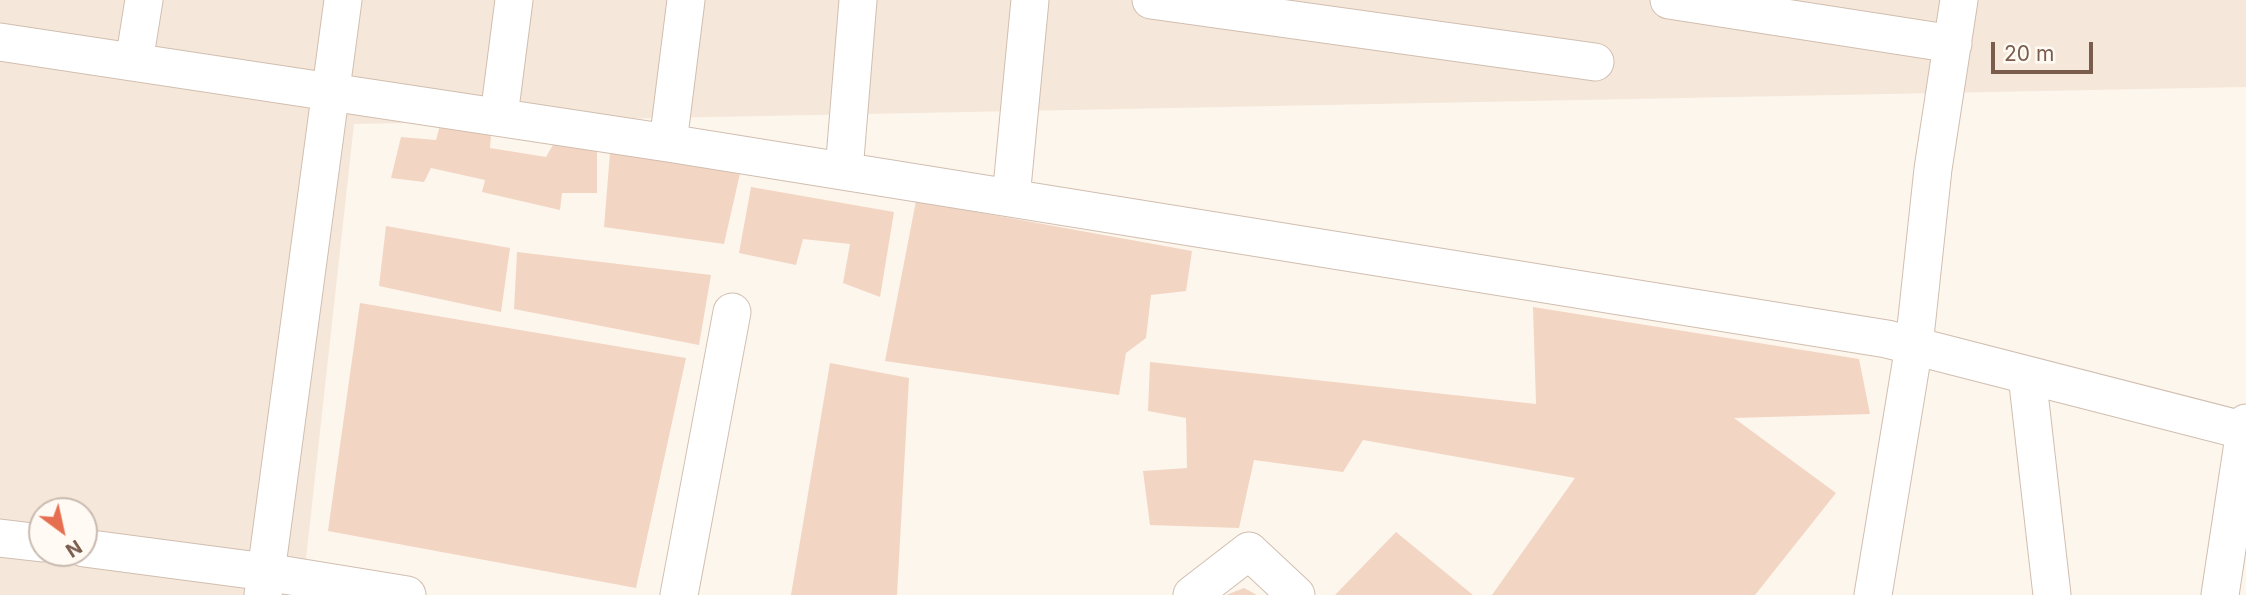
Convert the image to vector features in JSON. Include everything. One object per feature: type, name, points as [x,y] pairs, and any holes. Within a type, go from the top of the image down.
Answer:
[{"type":"street","points":[[134,62],[144,0]]},
{"type":"street","points":[[264,584],[343,0]]},
{"type":"street","points":[[499,116],[514,0]]},
{"type":"street","points":[[668,143],[686,0]]},
{"type":"street","points":[[844,171],[858,0]]},
{"type":"street","points":[[1011,198],[1030,0]]},
{"type":"street","points":[[1151,0],[1595,62]]},
{"type":"street","points":[[1669,0],[1954,44]]},
{"type":"street","points":[[1873,595],[1914,346],[1933,169],[1959,0]]},
{"type":"street","points":[[0,42],[499,116],[1887,339],[2246,429],[2220,595]]},
{"type":"street","points":[[679,595],[732,312]]},
{"type":"street","points":[[2027,375],[2052,595]]},
{"type":"street","points":[[0,538],[28,541]]},
{"type":"street","points":[[98,551],[264,584],[407,595]]},
{"type":"street","points":[[1192,595],[1249,551],[1296,595]]},
{"type":"shaded area","points":[[0,0],[2246,0],[2246,87],[354,124],[302,595],[0,595]]},
{"type":"building","points":[[442,118],[492,122],[490,148],[546,157],[557,138],[597,148],[597,193],[562,193],[560,210],[482,192],[485,180],[431,168],[424,182],[391,178],[401,137],[436,140]]},
{"type":"building","points":[[610,153],[741,169],[724,244],[604,227]]},
{"type":"building","points":[[751,187],[894,212],[880,297],[843,283],[850,244],[803,239],[796,265],[739,253]]},
{"type":"building","points":[[916,201],[1192,251],[1186,291],[1151,295],[1146,338],[1126,353],[1119,395],[885,361]]},
{"type":"building","points":[[386,226],[510,248],[501,312],[379,286]]},
{"type":"building","points":[[517,252],[711,275],[699,345],[514,309]]},
{"type":"building","points":[[360,303],[686,358],[636,588],[328,531]]},
{"type":"building","points":[[1533,307],[1859,359],[1870,414],[1734,418],[1836,493],[1755,595],[1492,595],[1575,478],[1363,440],[1343,472],[1254,460],[1239,528],[1150,525],[1143,471],[1187,468],[1186,418],[1148,411],[1150,362],[1536,404]]},
{"type":"building","points":[[830,363],[909,378],[897,595],[791,595]]},
{"type":"building","points":[[1396,532],[1473,595],[1335,595]]},
{"type":"building","points":[[1244,588],[1257,595],[1226,595]]}]
